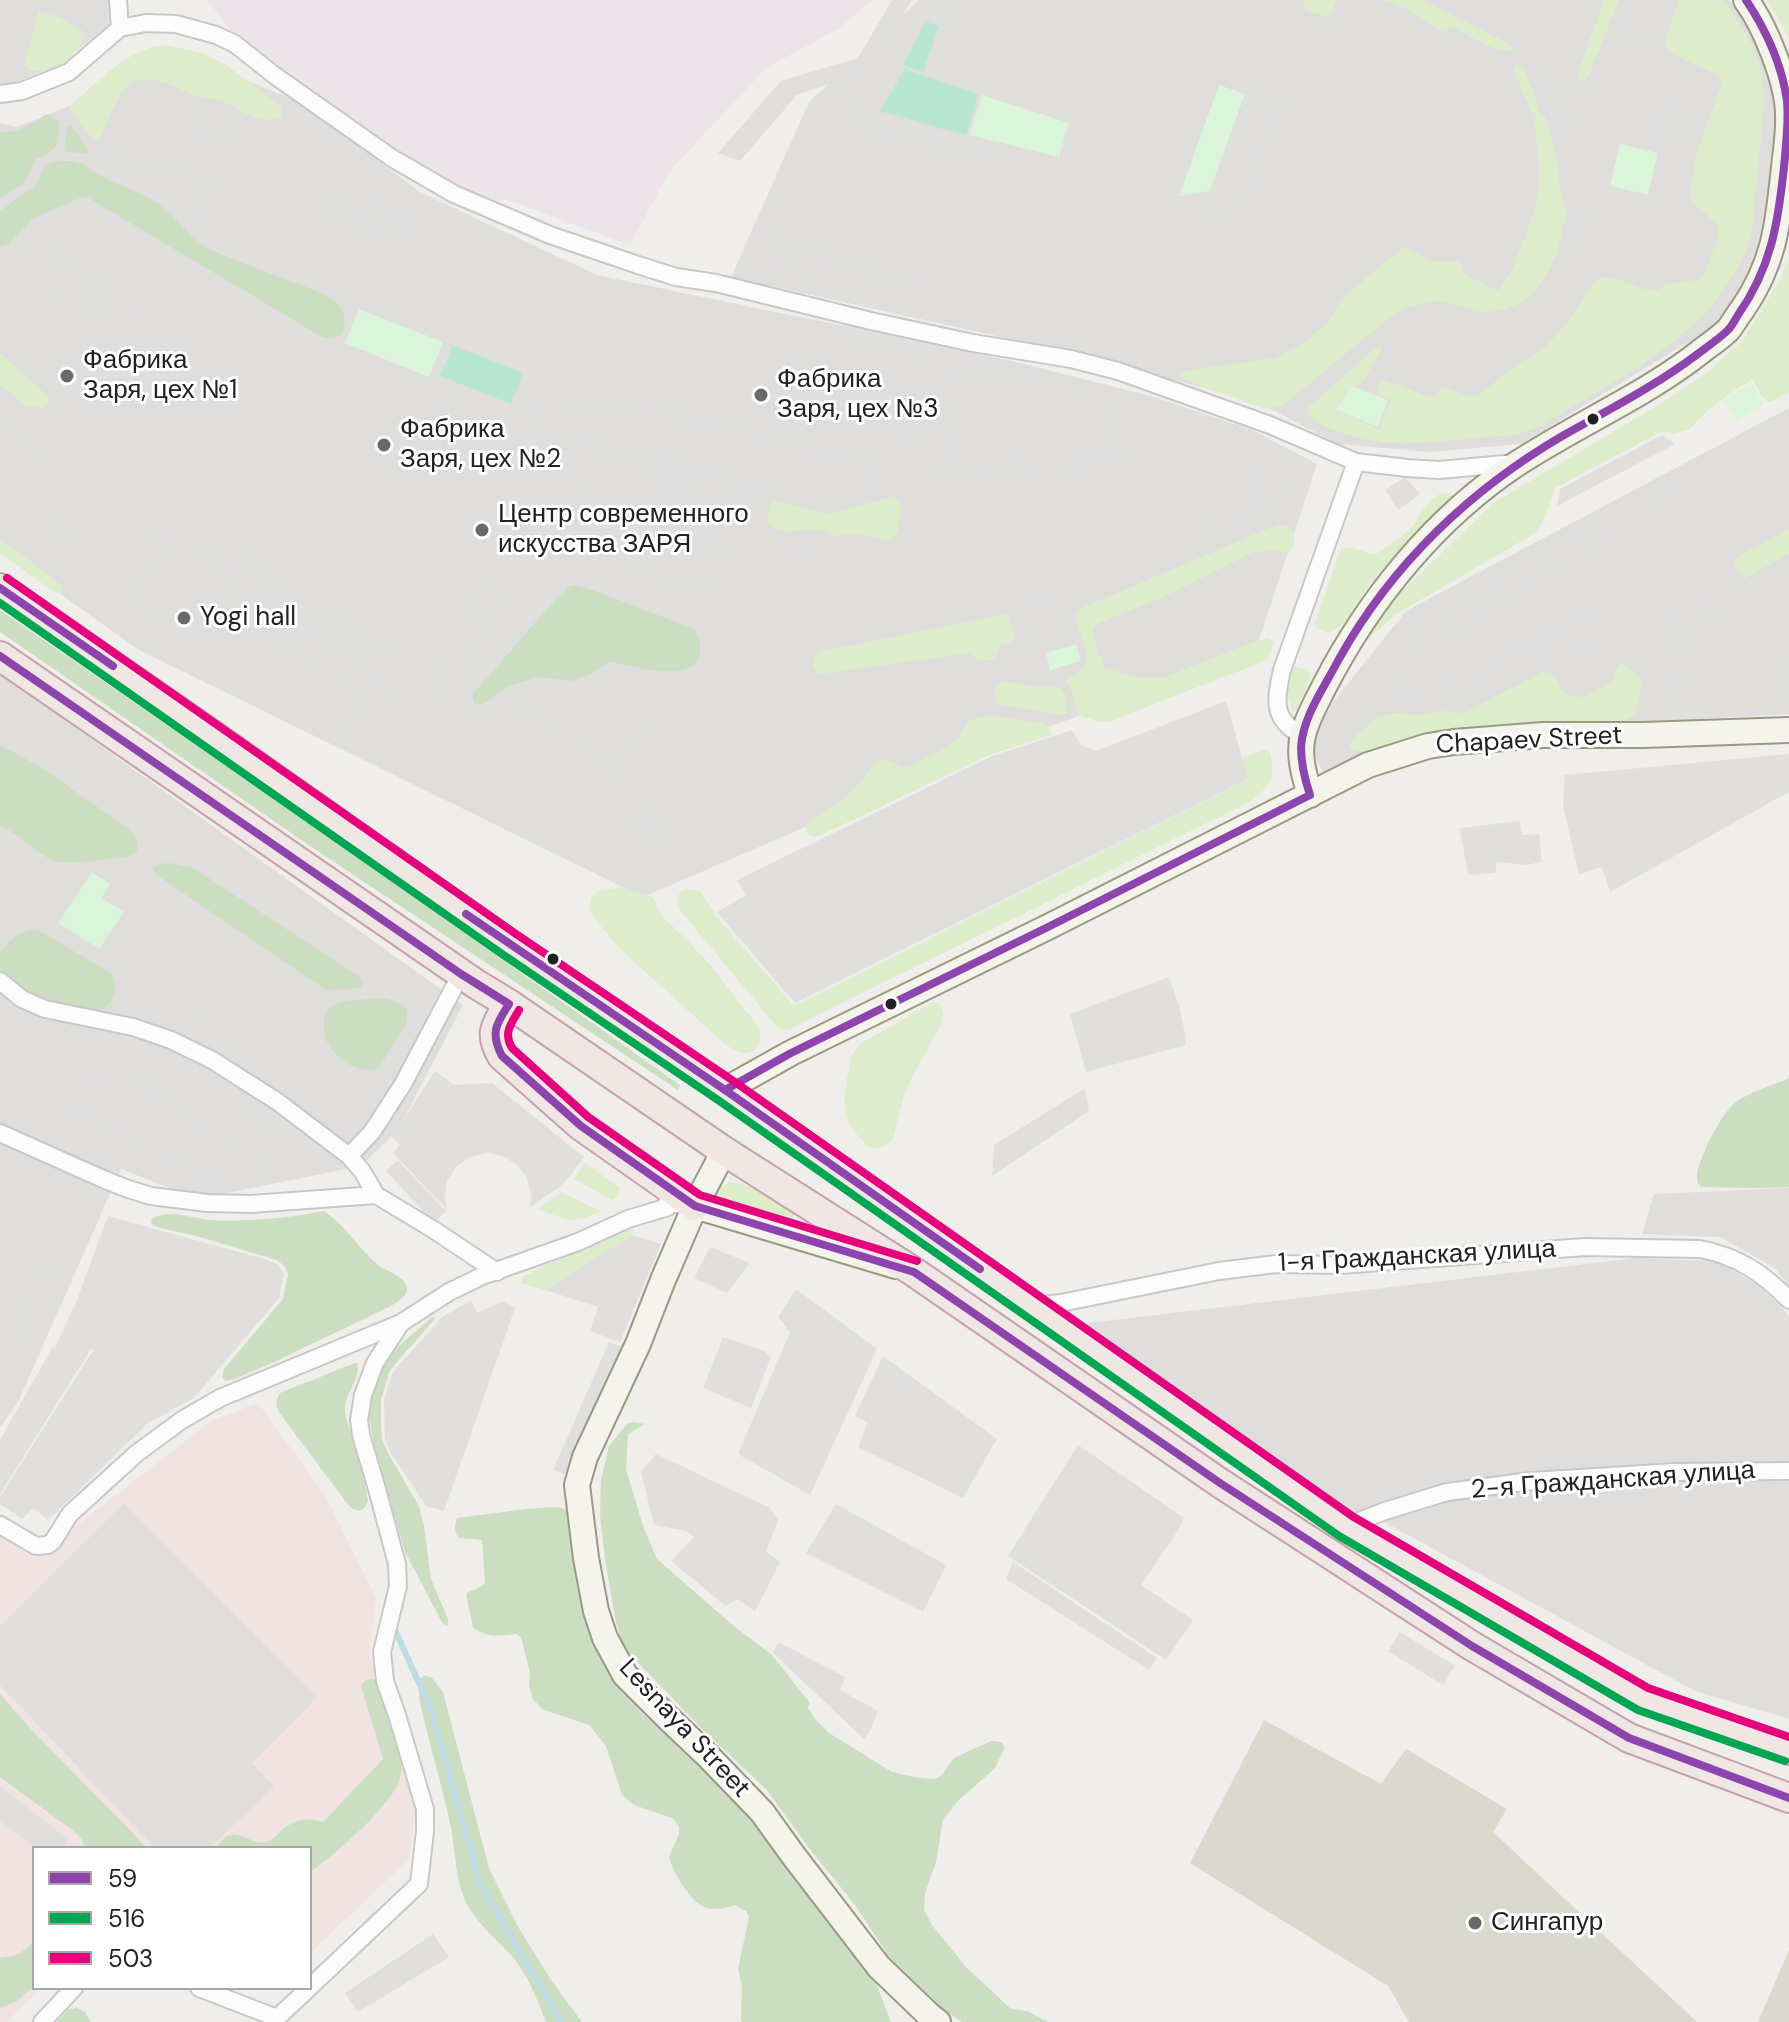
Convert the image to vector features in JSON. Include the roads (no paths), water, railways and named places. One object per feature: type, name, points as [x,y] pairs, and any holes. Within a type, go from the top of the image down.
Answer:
[{"type":"highway","points":[[0,588],[509,944],[725,1090],[1346,1526],[1643,1699],[1789,1750]]},
{"type":"highway","points":[[0,656],[724,1151],[914,1272],[1220,1483],[1472,1646],[1629,1738],[1789,1798]]},
{"type":"highway","points":[[509,1004],[497,1023],[494,1036],[502,1056],[581,1126],[695,1206]]},
{"type":"main road","points":[[1310,795],[1302,765],[1303,736],[1346,646],[1405,566],[1463,505],[1518,463],[1688,362],[1728,330],[1756,290],[1774,242],[1788,135],[1788,110],[1769,43],[1746,0]]},
{"type":"main road","name":"Chapaev Street","points":[[725,1090],[791,1053],[1368,765],[1428,746],[1454,742],[1543,735],[1789,730]]},
{"type":"main road","name":"Lesnaya Street","points":[[724,1151],[695,1206],[638,1344],[585,1457],[577,1485],[596,1611],[605,1638],[625,1675],[762,1812],[879,1967],[938,2022]]},
{"type":"main road","points":[[695,1206],[914,1272]]},
{"type":"street","points":[[118,0],[120,28]]},
{"type":"street","points":[[0,94],[22,91],[69,72],[120,28],[146,23],[176,24],[216,35],[235,44],[274,75],[403,164],[454,194],[550,235],[676,277],[716,283],[973,343],[1071,359],[1118,371],[1270,425],[1356,462],[1439,470],[1518,463]]},
{"type":"street","points":[[1303,736],[1287,727],[1283,720],[1278,709],[1278,686],[1356,462]]},
{"type":"street","points":[[349,1156],[372,1132],[403,1084],[461,974]]},
{"type":"street","points":[[0,981],[22,999],[45,1009],[133,1027],[190,1048],[212,1060],[278,1102],[349,1156],[376,1195],[497,1272]]},
{"type":"street","points":[[0,1133],[103,1179],[151,1196],[207,1203],[251,1204],[376,1195]]},
{"type":"street","points":[[0,1525],[36,1546],[48,1545],[70,1514],[137,1453],[182,1420],[220,1398],[401,1323],[449,1292],[482,1276],[578,1242],[628,1219],[668,1207],[667,1203],[695,1206]]},
{"type":"street","name":"1-я Гражданская улица","points":[[1033,1307],[1219,1271],[1276,1264],[1340,1265],[1585,1247],[1711,1251],[1753,1268],[1789,1300]]},
{"type":"street","points":[[312,1984],[419,1884],[425,1809],[385,1681],[382,1652],[398,1586],[397,1564],[365,1453],[359,1420],[363,1395],[375,1363],[401,1323]]},
{"type":"street","name":"2-я Гражданская улица","points":[[1346,1526],[1447,1492],[1531,1481],[1675,1472],[1789,1471]]},
{"type":"street","points":[[42,2022],[72,1990]]},
{"type":"street","points":[[204,1990],[277,2018],[306,1990]]},
{"type":"waterway","points":[[392,1623],[430,1708],[480,1883],[561,2022]]},
{"type":"place","name":"Фабрика Заря, цех №1","points":[[67,376]]},
{"type":"place","name":"Фабрика Заря, цех №3","points":[[761,395]]},
{"type":"place","name":"Фабрика Заря, цех №2","points":[[384,445]]},
{"type":"place","name":"Центр современного искусства ЗАРЯ","points":[[482,530]]},
{"type":"place","name":"Yogi hall","points":[[184,618]]},
{"type":"place","name":"Сингапур","points":[[1475,1923]]}]
